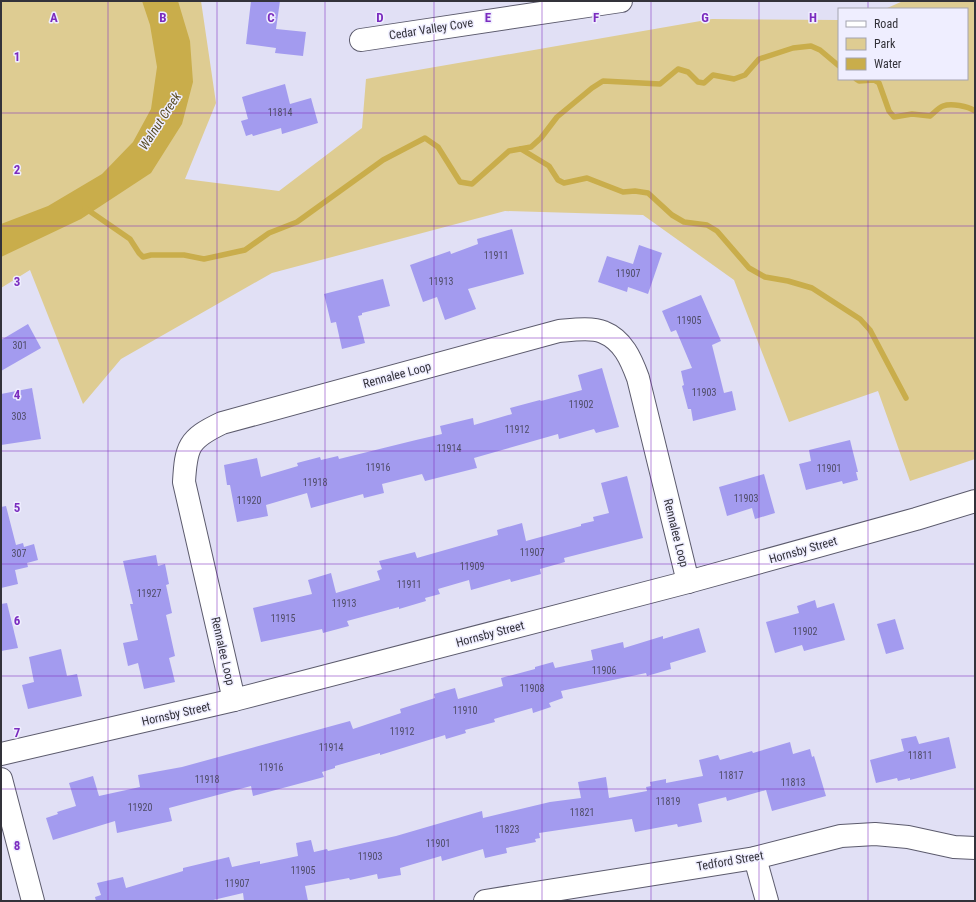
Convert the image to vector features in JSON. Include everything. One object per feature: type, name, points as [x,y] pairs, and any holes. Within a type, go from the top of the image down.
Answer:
[{"type":"street","name":"Cedar Valley Cove","points":[[361,40],[621,1]]},
{"type":"street","name":"Rennalee Loop","points":[[234,700],[184,482],[185,459],[192,443],[204,431],[222,424],[559,331],[602,331],[617,341],[629,356],[638,378],[688,582]]},
{"type":"street","name":"Hornsby Street","points":[[1,754],[234,700],[688,582],[916,519],[975,501]]},
{"type":"street","points":[[1,779],[33,901]]},
{"type":"street","name":"Tedford Street","points":[[494,900],[755,858],[840,836],[875,834],[908,837],[954,847],[975,848]]},
{"type":"street","points":[[755,858],[767,901]]},
{"type":"green space","points":[[1,1],[201,1],[216,103],[185,179],[279,191],[362,128],[366,79],[712,19],[838,20],[838,80],[968,80],[968,8],[887,8],[903,1],[975,1],[975,459],[910,481],[878,391],[789,422],[734,280],[643,215],[505,211],[272,273],[121,359],[83,404],[30,270],[1,288]]},
{"type":"water","name":"Walnut Creek","points":[[142,1],[178,1],[190,41],[193,82],[182,124],[151,173],[81,219],[1,257],[1,224],[48,206],[102,174],[133,142],[151,109],[157,67],[150,25]]},
{"type":"building","points":[[251,1],[280,1],[276,29],[306,32],[303,56],[275,53],[276,48],[246,44]]},
{"type":"building","points":[[285,84],[290,104],[311,98],[318,123],[282,134],[281,128],[253,136],[252,134],[246,136],[241,121],[248,119],[242,97]]},
{"type":"building","points":[[512,229],[524,274],[468,289],[476,309],[445,320],[437,297],[423,302],[410,265],[450,251],[451,254],[478,244],[477,239]]},
{"type":"building","points":[[639,245],[662,253],[648,294],[628,287],[627,292],[598,282],[607,256],[633,264]]},
{"type":"building","points":[[383,279],[390,306],[362,313],[362,315],[358,316],[365,343],[342,349],[336,322],[331,323],[324,294]]},
{"type":"building","points":[[701,295],[721,341],[712,345],[724,393],[732,391],[736,410],[693,421],[691,409],[688,409],[682,386],[684,385],[681,371],[692,368],[676,330],[671,332],[662,311]]},
{"type":"building","points":[[28,324],[41,348],[1,371],[1,340]]},
{"type":"building","points":[[602,368],[619,427],[596,433],[594,429],[559,439],[558,434],[474,458],[477,468],[425,481],[422,474],[382,484],[384,493],[364,498],[363,494],[311,508],[307,493],[266,505],[268,516],[237,522],[230,485],[227,485],[224,465],[257,458],[261,477],[298,466],[297,463],[320,457],[321,460],[338,456],[339,459],[442,434],[440,426],[473,418],[474,425],[512,414],[510,408],[582,390],[578,375]]},
{"type":"building","points":[[32,388],[41,439],[1,445],[1,394]]},
{"type":"building","points":[[850,440],[858,472],[856,472],[858,480],[843,484],[842,481],[806,490],[799,464],[811,461],[809,450]]},
{"type":"building","points":[[764,474],[775,513],[755,519],[752,508],[727,516],[719,487]]},
{"type":"building","points":[[627,476],[643,538],[564,558],[565,562],[540,569],[541,574],[511,582],[510,579],[471,590],[469,580],[438,589],[440,594],[425,598],[426,601],[347,621],[349,626],[323,633],[322,629],[261,642],[253,608],[312,594],[308,580],[331,573],[336,593],[380,580],[377,571],[382,569],[379,561],[415,552],[417,558],[498,535],[497,530],[522,523],[526,541],[581,526],[581,524],[594,521],[593,517],[609,513],[601,483]]},
{"type":"building","points":[[6,506],[16,545],[23,543],[24,547],[34,544],[38,560],[27,563],[28,567],[15,570],[18,584],[1,588],[1,507]]},
{"type":"building","points":[[156,555],[158,566],[165,564],[169,584],[166,585],[172,613],[166,615],[175,656],[169,658],[175,682],[144,689],[138,663],[128,666],[123,643],[138,640],[130,604],[133,604],[123,561]]},
{"type":"building","points":[[815,600],[817,608],[834,603],[845,640],[804,651],[802,645],[775,653],[766,622],[799,613],[797,606]]},
{"type":"building","points":[[7,603],[18,648],[1,651],[1,604]]},
{"type":"building","points":[[895,619],[904,649],[886,654],[877,624]]},
{"type":"building","points":[[699,628],[706,652],[670,663],[671,669],[647,676],[646,673],[561,691],[563,698],[549,703],[551,707],[533,713],[532,708],[494,719],[495,722],[465,730],[466,733],[446,739],[445,735],[380,755],[380,753],[335,766],[335,768],[322,772],[324,777],[253,796],[251,786],[169,808],[172,821],[117,833],[115,821],[53,840],[46,818],[58,814],[57,812],[76,806],[69,783],[93,776],[99,796],[140,787],[138,775],[182,767],[350,721],[353,729],[401,713],[400,709],[435,698],[434,694],[455,688],[458,699],[503,686],[501,678],[535,669],[535,667],[553,662],[555,668],[593,660],[591,650],[623,642],[624,648],[663,636],[663,639]]},
{"type":"building","points":[[61,649],[67,676],[77,674],[82,696],[28,709],[22,685],[34,682],[29,657]]},
{"type":"building","points":[[916,736],[919,744],[949,737],[956,768],[910,780],[910,778],[898,781],[897,778],[876,783],[870,760],[904,751],[901,739]]},
{"type":"building","points":[[790,742],[793,754],[810,749],[812,757],[814,756],[826,796],[772,811],[766,790],[727,801],[726,797],[698,804],[702,822],[678,827],[677,824],[635,832],[632,819],[539,833],[540,838],[535,839],[536,842],[506,848],[507,853],[485,858],[483,849],[442,861],[441,856],[400,868],[401,875],[378,879],[377,874],[350,880],[349,878],[305,886],[308,901],[244,901],[243,893],[209,901],[96,901],[95,897],[101,895],[97,883],[123,877],[126,888],[183,871],[183,868],[229,857],[232,867],[260,861],[260,864],[298,856],[296,843],[311,840],[314,852],[327,849],[328,851],[396,836],[482,811],[483,818],[550,802],[581,798],[578,782],[606,777],[609,798],[647,791],[646,787],[651,786],[650,782],[666,779],[666,783],[703,776],[699,760],[718,755],[720,760],[752,751],[753,753]]},
{"type":"waterway","points":[[85,208],[130,239],[143,257],[151,255],[184,255],[204,259],[245,250],[269,233],[297,222],[383,160],[425,138],[438,147],[460,182],[472,184],[509,151],[531,147],[541,138],[557,117],[592,88],[603,81],[660,84],[678,69],[688,72],[698,82],[704,83],[713,75],[734,79],[745,75],[759,59],[793,48],[811,46],[820,50],[838,65]]},
{"type":"waterway","points":[[858,80],[874,80]]},
{"type":"waterway","points":[[874,80],[879,83],[889,111],[894,117],[912,114],[930,116],[938,109],[946,105],[964,106],[975,111]]},
{"type":"waterway","points":[[521,149],[549,166],[558,180],[564,183],[587,178],[623,192],[635,191],[648,193],[672,215],[684,222],[707,225],[717,231],[749,268],[765,277],[788,281],[812,288],[860,319],[870,330],[906,398]]}]
